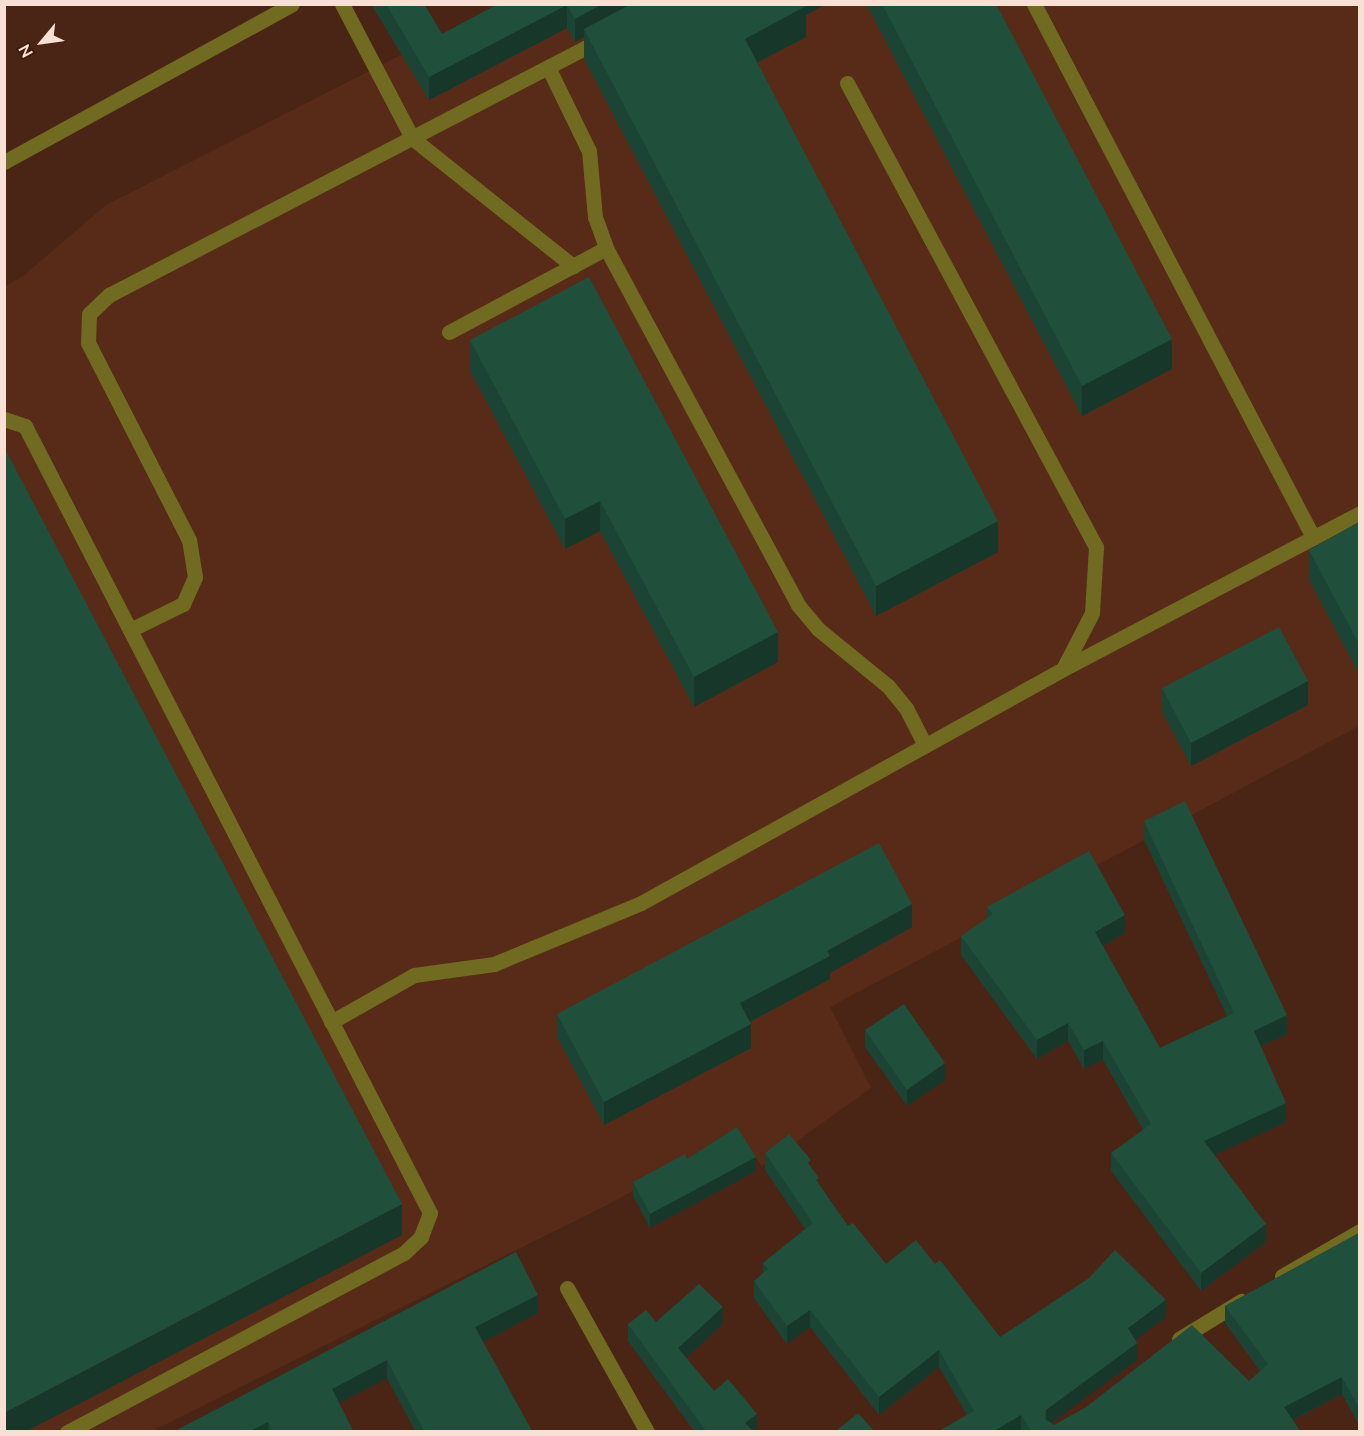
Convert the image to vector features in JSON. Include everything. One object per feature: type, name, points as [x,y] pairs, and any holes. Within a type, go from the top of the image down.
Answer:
[{"type":"street","points":[[4,162],[292,4]]},
{"type":"street","points":[[342,4],[412,138],[573,266]]},
{"type":"street","points":[[1034,4],[1313,537]]},
{"type":"street","points":[[130,630],[183,604],[195,577],[189,540],[88,344],[89,314],[109,295],[618,31]]},
{"type":"street","points":[[548,68],[584,135],[592,163],[596,217],[606,248],[798,605],[818,629],[888,686],[906,708],[926,745]]},
{"type":"street","points":[[847,83],[1096,547],[1092,613],[1063,669]]},
{"type":"street","points":[[449,332],[606,248]]},
{"type":"street","points":[[4,419],[25,426],[430,1213],[421,1237],[404,1253],[67,1431]]},
{"type":"street","points":[[331,1022],[414,975],[494,964],[641,903],[1063,669],[1359,513]]},
{"type":"street","points":[[1271,1283],[1359,1231]]},
{"type":"street","points":[[567,1288],[646,1431]]},
{"type":"street","points":[[1164,1350],[1251,1295]]},
{"type":"shaded area","points":[[499,5],[1359,5],[1359,726],[830,1007],[871,1088],[762,1166],[738,1133],[607,1205],[152,1431],[5,1431],[4,287],[23,276],[106,205]]},
{"type":"building","points":[[386,4],[424,4],[442,34],[498,4],[602,4],[575,19],[567,5],[429,77]]},
{"type":"building","points":[[631,4],[805,4],[806,6],[745,39],[998,521],[876,586],[584,29]]},
{"type":"building","points":[[882,4],[996,4],[1172,339],[1082,386]]},
{"type":"building","points":[[589,277],[778,632],[694,677],[600,501],[565,519],[470,340]]},
{"type":"building","points":[[4,447],[402,1204],[4,1413]]},
{"type":"building","points":[[1359,522],[1359,644],[1309,550]]},
{"type":"building","points":[[1279,627],[1308,681],[1191,743],[1162,688]]},
{"type":"building","points":[[1185,801],[1287,1015],[1254,1031],[1286,1103],[1204,1141],[1266,1224],[1201,1273],[1111,1153],[1151,1124],[1103,1041],[1084,1050],[1068,1023],[1037,1040],[961,936],[993,914],[987,907],[1089,851],[1125,915],[1095,932],[1160,1048],[1234,1013],[1144,821]]},
{"type":"building","points":[[879,843],[912,904],[827,951],[830,956],[740,1003],[751,1024],[604,1102],[557,1014]]},
{"type":"building","points":[[904,1004],[945,1063],[907,1090],[865,1030]]},
{"type":"building","points":[[737,1127],[756,1157],[650,1214],[633,1182],[685,1154],[687,1159]]},
{"type":"building","points":[[789,1134],[811,1160],[808,1163],[819,1178],[816,1180],[848,1226],[853,1223],[886,1264],[916,1240],[935,1264],[940,1260],[1000,1337],[1089,1278],[1115,1250],[1166,1300],[1128,1328],[1137,1343],[1046,1410],[1045,1419],[1054,1425],[1086,1407],[1192,1325],[1249,1381],[1268,1364],[1225,1306],[1359,1233],[1359,1408],[1342,1377],[1284,1407],[1300,1431],[1031,1431],[1021,1415],[994,1431],[939,1431],[974,1411],[939,1350],[879,1397],[810,1310],[787,1326],[754,1281],[768,1269],[763,1263],[813,1223],[765,1153]]},
{"type":"building","points":[[516,1252],[538,1295],[475,1327],[532,1431],[424,1431],[387,1360],[332,1389],[353,1431],[273,1431],[268,1422],[250,1431],[175,1431]]},
{"type":"building","points":[[699,1284],[723,1307],[678,1348],[714,1391],[728,1379],[757,1414],[745,1423],[753,1431],[706,1431],[628,1324],[646,1310],[656,1322]]},
{"type":"building","points":[[858,1413],[874,1431],[836,1431]]}]
